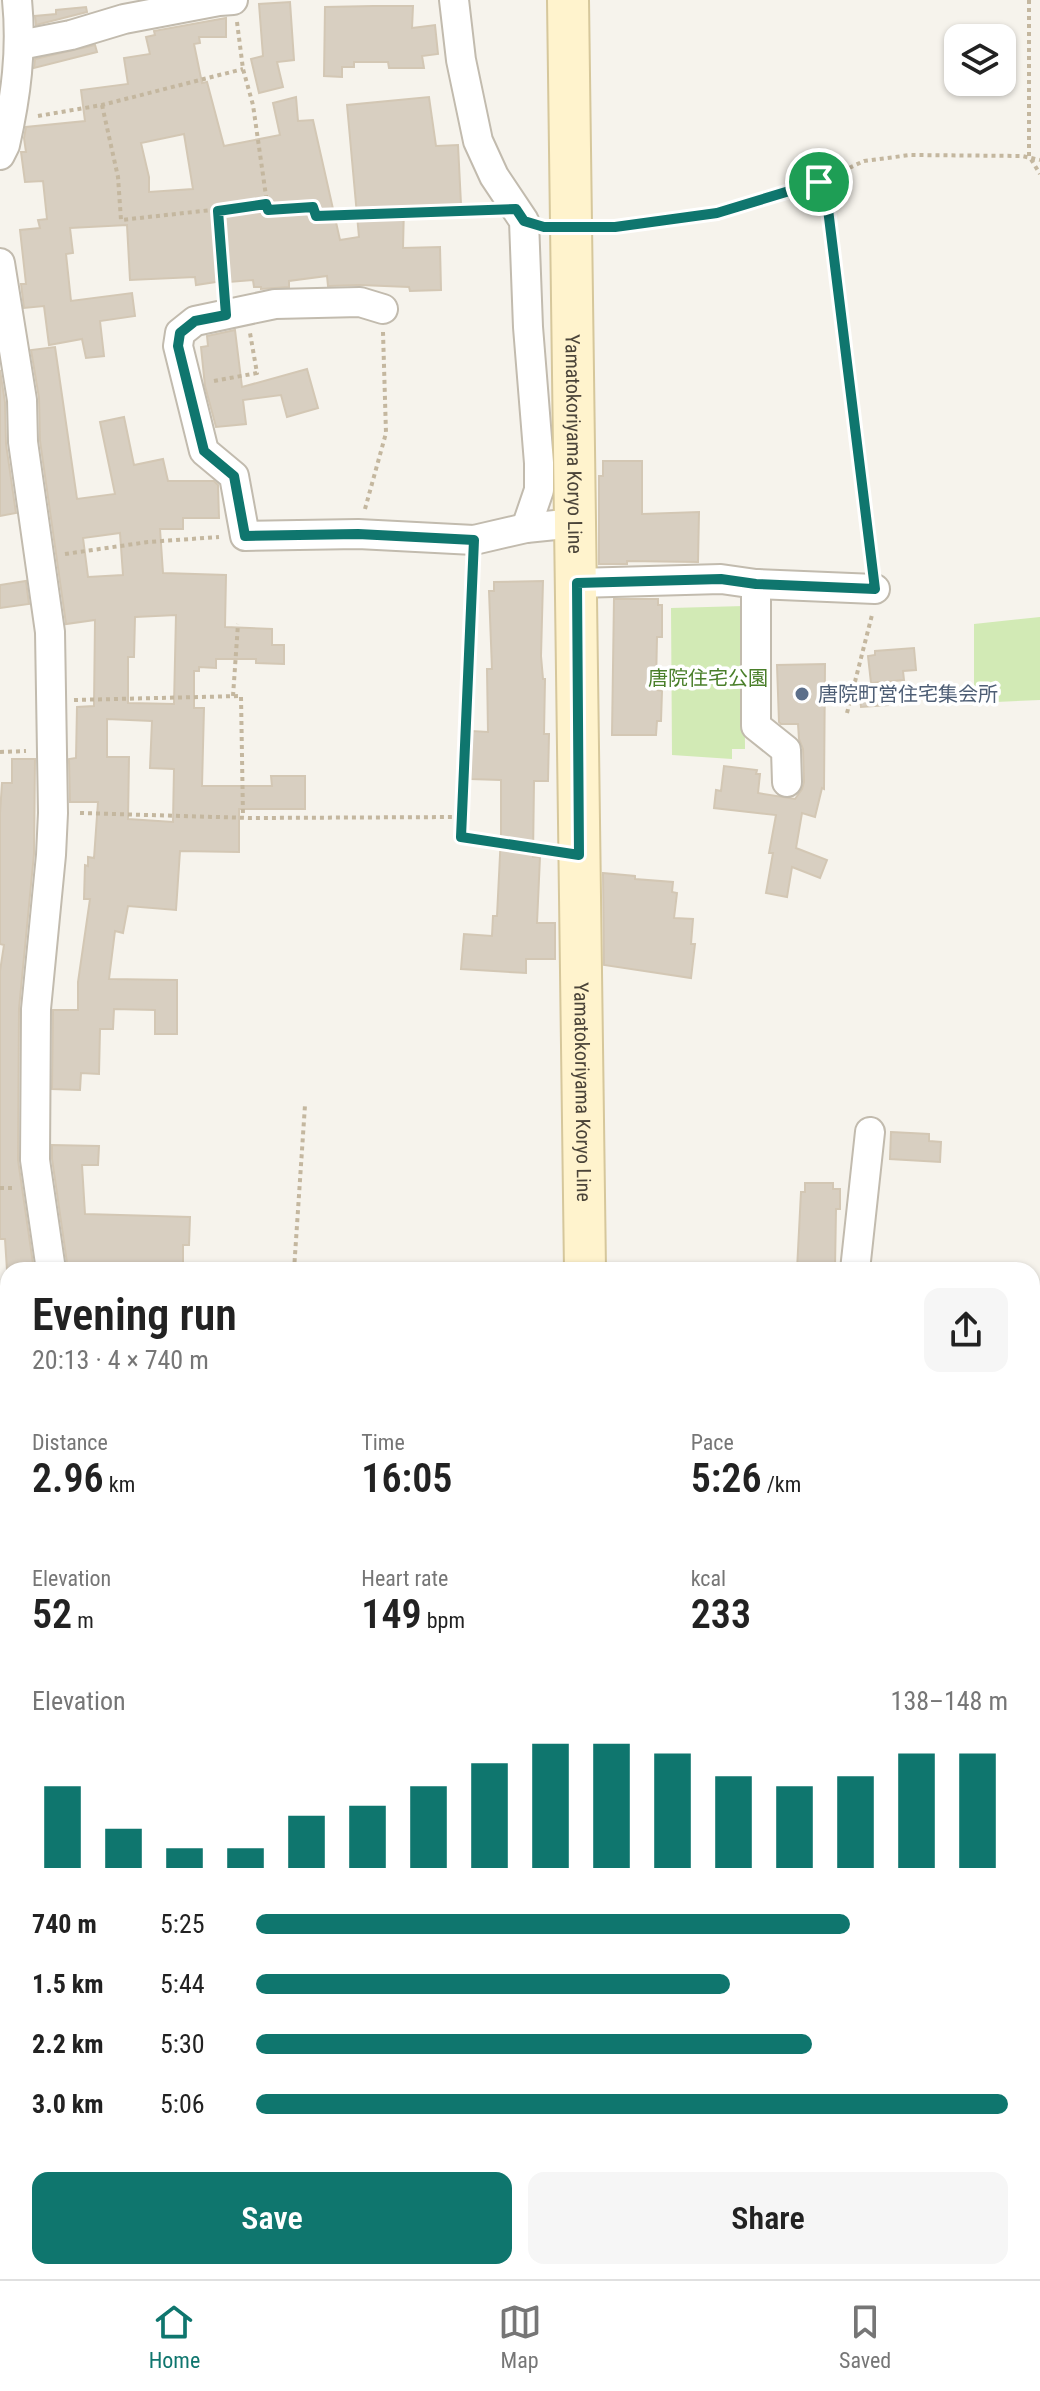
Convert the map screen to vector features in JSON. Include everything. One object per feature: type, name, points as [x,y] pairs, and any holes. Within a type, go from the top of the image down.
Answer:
[{"type":"main road","name":"Yamatokoriyama Koryo Line","points":[[568,0],[585,1262]]},
{"type":"street","points":[[0,155],[5,145],[18,76],[20,45],[17,0]]},
{"type":"street","points":[[454,0],[461,60],[478,141],[494,176],[520,215],[539,463],[539,490],[526,528]]},
{"type":"street","points":[[20,45],[71,35],[124,19],[219,1],[234,7]]},
{"type":"street","points":[[520,215],[544,227],[572,228]]},
{"type":"street","points":[[0,263],[20,386],[11,420],[39,558],[50,632],[53,813],[36,1009],[35,1145],[50,1262]]},
{"type":"street","points":[[383,309],[360,302],[275,304],[195,321],[180,333],[178,346],[204,451],[234,476],[245,536],[358,534],[474,540],[526,528],[575,523]]},
{"type":"street","points":[[577,583],[721,579],[756,584],[875,589]]},
{"type":"street","points":[[756,584],[756,726],[786,750],[787,782]]},
{"type":"street","points":[[856,1262],[870,1132]]},
{"type":"path","points":[[1029,0],[1029,156],[1040,174]]},
{"type":"path","points":[[234,7],[243,69],[253,105],[268,210],[313,207],[316,216],[520,215]]},
{"type":"path","points":[[11,117],[57,114],[102,105],[243,69]]},
{"type":"path","points":[[102,105],[118,177],[121,220],[266,204]]},
{"type":"path","points":[[572,228],[615,227],[717,213],[819,182],[864,161],[910,155],[1029,156],[1040,160]]},
{"type":"path","points":[[819,182],[826,193],[875,589],[873,613],[847,713]]},
{"type":"path","points":[[188,386],[257,373],[236,312],[218,211]]},
{"type":"path","points":[[358,534],[386,433],[383,309]]},
{"type":"path","points":[[39,558],[148,542],[245,536]]},
{"type":"path","points":[[474,540],[461,837],[579,855]]},
{"type":"path","points":[[233,696],[238,624]]},
{"type":"path","points":[[52,701],[241,696],[243,817]]},
{"type":"path","points":[[53,813],[461,817]]},
{"type":"path","points":[[295,1262],[305,1105]]},
{"type":"green space","name":"唐院住宅公園","points":[[744,606],[745,749],[732,749],[732,759],[672,755],[671,608]]},
{"type":"green space","points":[[1040,617],[1040,700],[974,703],[974,624]]},
{"type":"building","points":[[290,2],[294,60],[277,62],[283,87],[259,93],[251,59],[263,56],[259,4]]},
{"type":"building","points":[[413,6],[412,28],[435,25],[438,54],[422,56],[424,68],[389,68],[388,62],[354,62],[354,67],[342,67],[342,77],[324,76],[325,7]]},
{"type":"building","points":[[86,7],[87,12],[36,25],[35,16]]},
{"type":"building","points":[[226,18],[226,37],[199,37],[200,43],[194,44],[202,83],[207,82],[224,146],[280,135],[273,103],[296,97],[298,121],[313,120],[340,240],[359,237],[347,105],[429,97],[436,146],[458,145],[461,204],[404,206],[403,248],[440,247],[441,290],[328,286],[327,276],[289,281],[289,287],[261,289],[254,287],[253,280],[196,285],[195,277],[130,280],[127,225],[70,228],[73,253],[66,254],[71,301],[132,293],[135,316],[100,321],[104,356],[86,358],[82,339],[49,345],[44,306],[24,308],[21,284],[26,284],[20,230],[40,228],[38,220],[47,219],[43,181],[25,182],[21,152],[26,152],[26,127],[85,121],[81,90],[128,84],[124,58],[150,54],[146,37],[155,35],[154,31]],"holes":[[[184,134],[193,189],[149,192],[149,177],[141,143]]]},
{"type":"building","points":[[95,45],[97,52],[34,68],[35,59]]},
{"type":"building","points":[[235,330],[242,387],[307,369],[318,408],[287,417],[281,395],[243,400],[246,424],[216,427],[205,386],[201,347],[208,346],[207,336]]},
{"type":"building","points":[[55,347],[77,499],[115,494],[100,422],[124,417],[134,465],[163,459],[168,481],[214,481],[218,485],[219,518],[183,518],[183,529],[160,529],[163,573],[226,575],[225,627],[272,629],[272,645],[284,645],[284,664],[256,663],[256,659],[216,659],[216,668],[199,667],[199,671],[194,671],[194,708],[204,708],[202,786],[272,786],[271,776],[305,776],[305,809],[239,809],[239,852],[180,851],[176,910],[128,906],[123,933],[115,931],[109,979],[177,980],[177,1034],[155,1034],[155,1010],[114,1009],[113,1029],[100,1029],[99,1074],[81,1073],[80,1090],[52,1089],[53,1010],[78,1010],[78,982],[90,899],[84,899],[85,865],[88,866],[88,857],[94,858],[98,802],[70,802],[69,759],[76,758],[77,707],[94,706],[95,620],[66,624],[40,441],[39,398],[31,350]],"holes":[[[120,533],[123,575],[88,577],[83,538]],[[176,615],[174,704],[128,703],[128,657],[134,657],[135,617]],[[107,719],[152,721],[150,768],[174,769],[173,822],[128,819],[129,757],[107,757]]]},
{"type":"building","points":[[0,370],[16,513],[0,516]]},
{"type":"building","points":[[603,461],[642,461],[642,514],[699,512],[698,562],[627,561],[627,564],[599,564],[599,476],[603,476]]},
{"type":"building","points":[[26,581],[29,604],[0,608],[0,585]]},
{"type":"building","points":[[543,581],[541,656],[545,679],[544,734],[549,734],[548,781],[534,781],[533,857],[540,857],[537,923],[555,923],[555,959],[526,959],[526,973],[461,969],[464,934],[492,936],[493,916],[497,916],[501,780],[471,779],[472,731],[488,732],[487,669],[492,669],[489,591],[494,591],[494,582]]},
{"type":"building","points":[[614,599],[658,599],[658,605],[662,605],[662,637],[657,637],[656,684],[657,690],[662,691],[661,721],[657,721],[656,735],[612,735]]},
{"type":"building","points":[[914,648],[916,670],[903,671],[904,680],[871,683],[868,656],[875,655],[875,651]]},
{"type":"building","points":[[825,664],[824,789],[815,817],[802,813],[796,848],[827,860],[820,878],[792,867],[787,897],[766,893],[776,815],[714,808],[716,790],[721,791],[724,766],[757,770],[756,774],[760,774],[758,793],[795,799],[804,782],[803,749],[798,724],[779,722],[777,665]]},
{"type":"building","points":[[886,687],[888,705],[861,707],[859,689]]},
{"type":"building","points":[[12,759],[35,759],[34,854],[19,1009],[18,1160],[33,1262],[6,1262],[5,1239],[0,1239],[0,971],[4,945],[0,944],[0,813],[2,783],[12,783]]},
{"type":"building","points":[[603,873],[673,882],[672,892],[677,893],[674,918],[693,919],[691,944],[695,944],[691,978],[604,965]]},
{"type":"building","points":[[891,1132],[929,1134],[929,1141],[941,1142],[940,1162],[890,1159]]},
{"type":"building","points":[[52,1145],[99,1146],[98,1165],[82,1165],[85,1214],[190,1217],[189,1245],[183,1245],[183,1262],[67,1262]]},
{"type":"building","points":[[805,1183],[833,1183],[833,1189],[840,1189],[840,1209],[836,1209],[835,1262],[797,1262],[801,1192],[805,1192]]},
{"type":"place","name":"唐院町営住宅集会所","points":[[802,694]]},
{"type":"route","points":[[819,182],[826,193],[875,589],[756,584],[721,579],[577,583],[579,855],[461,837],[474,540],[358,534],[245,536],[234,476],[204,451],[178,346],[180,333],[195,321],[226,315],[218,211],[266,204],[268,210],[313,207],[316,216],[516,209],[524,221],[544,227],[615,227],[717,213],[819,182]]}]
